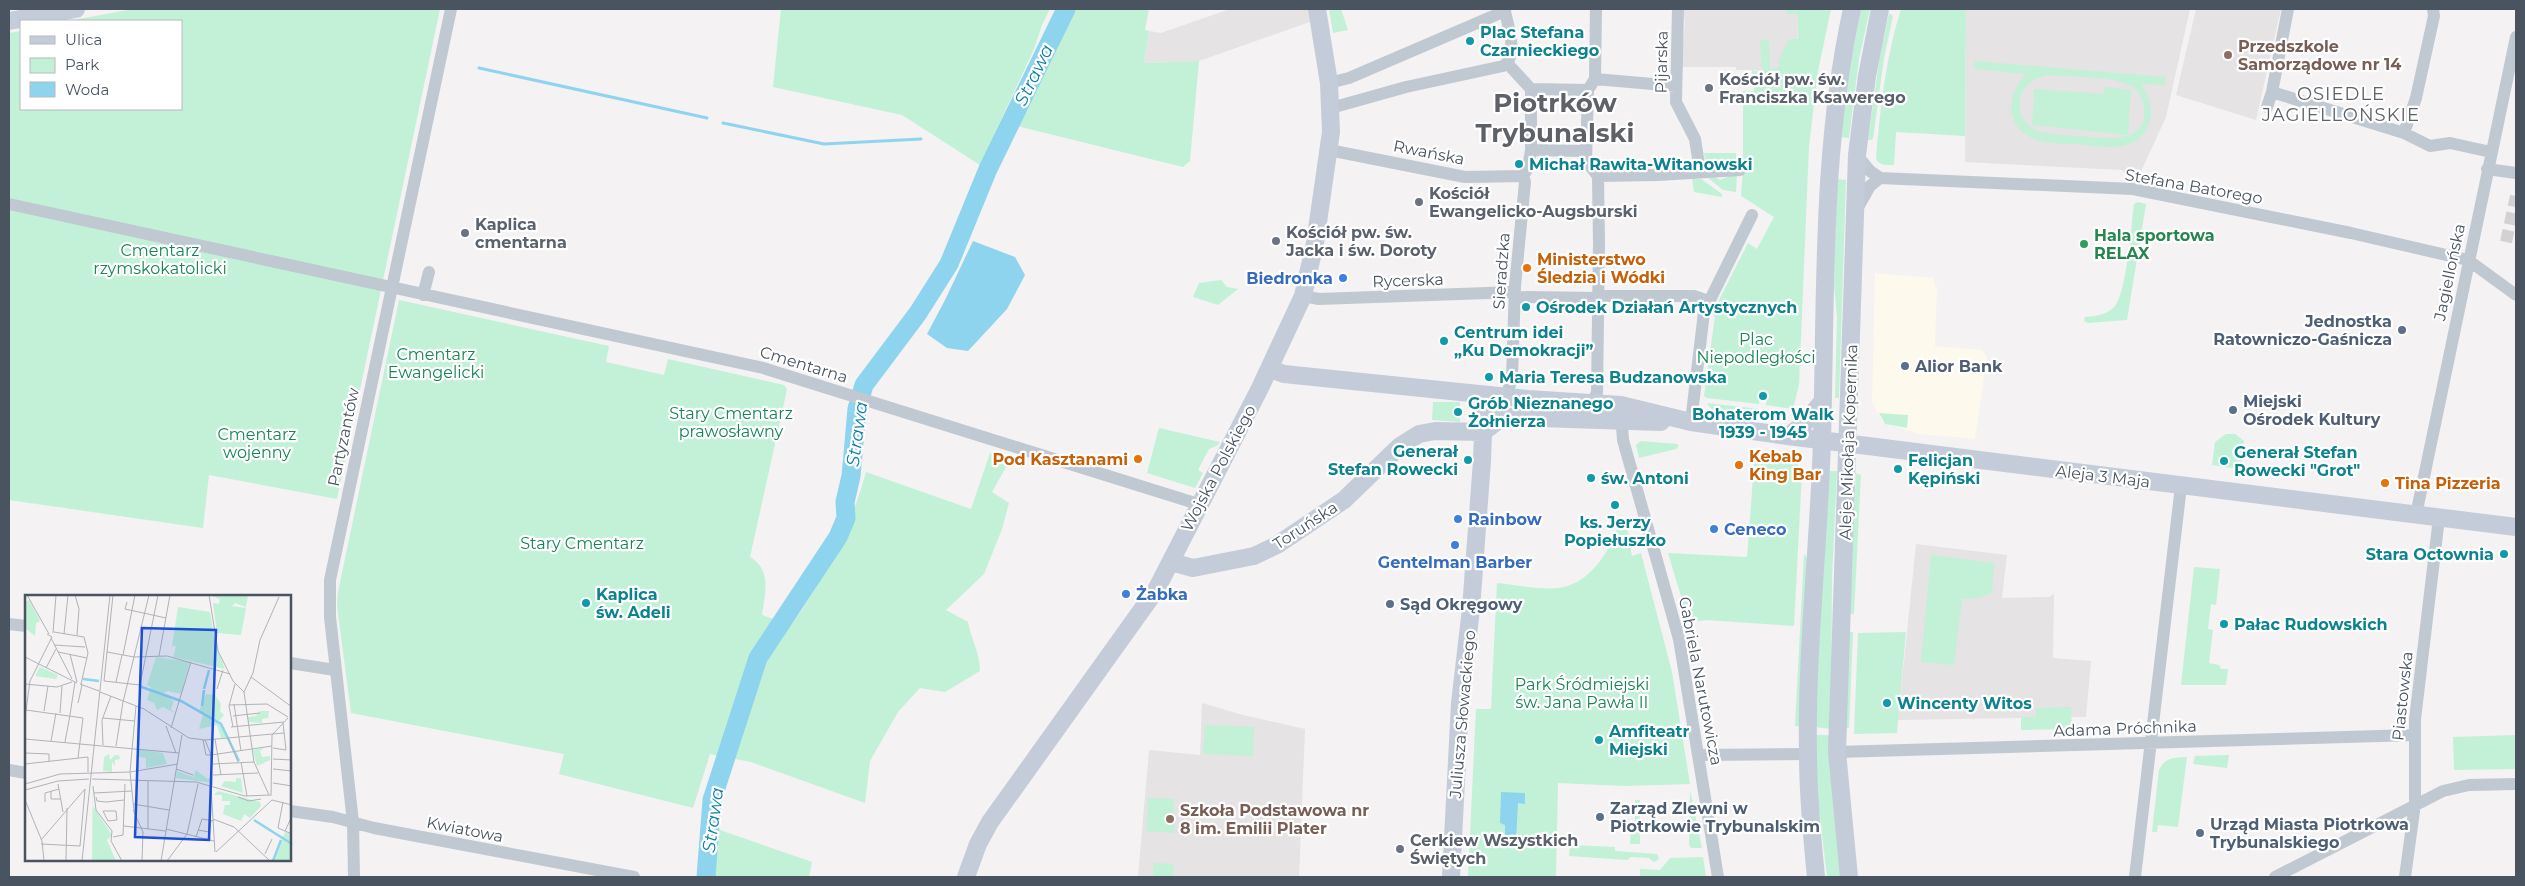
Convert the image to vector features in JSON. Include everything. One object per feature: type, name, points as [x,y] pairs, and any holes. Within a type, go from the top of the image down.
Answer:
[{"type":"street","points":[[9,21],[76,9]]},
{"type":"street","name":"Partyzantów","points":[[354,877],[353,822],[335,670],[330,617],[330,580],[451,9]]},
{"type":"street","name":"Wojska Polskiego","points":[[966,877],[983,832],[1148,603],[1171,562],[1198,504],[1270,368],[1303,296],[1315,242],[1329,150],[1331,108],[1329,83],[1317,9]]},
{"type":"street","points":[[1592,403],[1597,393],[1599,297],[1598,176],[1586,162],[1586,151],[1596,9]]},
{"type":"street","name":"Pijarska","points":[[1678,9],[1677,106],[1695,139],[1700,172]]},
{"type":"street","name":"Aleje Mikołaja Kopernika","points":[[1816,877],[1810,811],[1808,754],[1822,440],[1829,174],[1842,58],[1852,9]]},
{"type":"street","name":"Aleje Mikołaja Kopernika","points":[[1849,877],[1837,752],[1849,444],[1857,155],[1867,76],[1880,9]]},
{"type":"street","points":[[2267,107],[2272,92],[2288,9]]},
{"type":"street","points":[[2404,133],[2416,98],[2434,16],[2433,9]]},
{"type":"street","points":[[1329,83],[1349,78],[1507,10],[1511,51],[1507,63],[1498,67],[1406,86],[1331,108]]},
{"type":"street","name":"Jagiellońska","points":[[2416,515],[2516,37]]},
{"type":"street","points":[[1507,63],[1531,89],[1591,85],[1676,86]]},
{"type":"street","name":"Sieradzka","points":[[1498,396],[1512,378],[1515,294],[1525,182],[1523,176],[1528,168],[1531,150],[1531,89]]},
{"type":"street","points":[[2272,92],[2404,133],[2430,146],[2450,143],[2491,152]]},
{"type":"street","name":"Rwańska","points":[[1329,150],[1465,177],[1523,176]]},
{"type":"street","points":[[1531,150],[1586,151]]},
{"type":"street","points":[[1856,212],[1870,186],[1880,178],[1857,155]]},
{"type":"street","points":[[2487,169],[2516,173]]},
{"type":"street","points":[[1598,176],[1658,175],[1740,170]]},
{"type":"street","name":"Stefana Batorego","points":[[1880,178],[2133,189],[2318,226],[2468,260]]},
{"type":"street","name":"Cmentarna","points":[[9,204],[423,295],[750,364],[1198,504]]},
{"type":"street","points":[[1691,422],[1703,317],[1708,301],[1752,215]]},
{"type":"street","points":[[2468,260],[2516,295]]},
{"type":"street","points":[[423,295],[428,272]]},
{"type":"street","name":"Rycerska","points":[[1303,296],[1318,299],[1515,294],[1599,297],[1694,296],[1708,301]]},
{"type":"street","points":[[1270,368],[1284,374],[1498,396],[1592,403],[1621,414]]},
{"type":"street","name":"Juliusza Słowackiego","points":[[1451,877],[1460,703],[1490,427],[1484,402],[1498,396]]},
{"type":"street","points":[[1788,436],[1803,425],[1822,402]]},
{"type":"street","points":[[1490,427],[1517,417],[1621,414]]},
{"type":"street","name":"Aleja 3 Maja","points":[[1621,414],[2516,527]]},
{"type":"street","name":"Gabriela Narutowicza","points":[[1621,414],[1623,440],[1673,611],[1689,688],[1718,877]]},
{"type":"street","name":"Toruńska","points":[[1171,562],[1193,568],[1254,556],[1277,545],[1344,500],[1400,446],[1419,434],[1490,427]]},
{"type":"street","points":[[2135,877],[2181,486]]},
{"type":"street","name":"Piastowska","points":[[2405,877],[2414,804],[2414,735],[2440,518]]},
{"type":"street","points":[[9,624],[25,626]]},
{"type":"street","points":[[291,663],[335,670]]},
{"type":"street","name":"Adama Próchnika","points":[[1837,752],[2414,735]]},
{"type":"street","points":[[1699,755],[1808,754]]},
{"type":"street","points":[[9,770],[25,773]]},
{"type":"street","points":[[2275,877],[2414,804],[2443,791],[2460,786],[2516,784]]},
{"type":"street","name":"Kwiatowa","points":[[291,811],[333,817],[634,877]]},
{"type":"shaded area","points":[[1230,9],[1308,9],[1310,22],[1199,61],[1144,63],[1149,31],[1161,33]]},
{"type":"shaded area","points":[[1683,9],[1798,9],[1797,72],[1758,73],[1757,70],[1736,70],[1736,67],[1681,67],[1685,23]]},
{"type":"shaded area","points":[[2190,9],[2166,117],[2138,178],[2129,178],[2122,170],[1965,162],[1966,10]]},
{"type":"shaded area","name":"Przedszkole Samorządowe nr 14","points":[[2196,9],[2281,9],[2256,120],[2176,95]]},
{"type":"shaded area","points":[[1875,273],[1934,278],[1935,287],[1937,287],[1935,346],[1982,350],[1987,357],[1975,439],[1919,434],[1883,423],[1872,403]]},
{"type":"shaded area","points":[[1916,544],[2007,555],[2002,598],[2049,597],[2054,594],[2053,658],[2091,661],[2086,717],[1898,720]]},
{"type":"shaded area","points":[[1202,703],[1243,715],[1305,729],[1299,877],[1138,877],[1149,750],[1200,755]]},
{"type":"green space","name":"Cmentarz rzymskokatolicki","points":[[133,9],[440,9],[337,499],[209,475],[203,528],[9,500],[9,33],[20,31],[20,110],[182,110],[182,20],[73,20]]},
{"type":"green space","points":[[781,9],[1050,9],[1034,49],[980,165],[902,115],[773,87]]},
{"type":"green space","points":[[1068,9],[1149,9],[1145,30],[1149,31],[1144,63],[1199,61],[1190,161],[1183,167],[1013,125]]},
{"type":"green space","points":[[1329,9],[1341,9],[1348,30],[1333,33]]},
{"type":"green space","name":"Plac Niepodległości","points":[[1785,9],[1831,9],[1818,71],[1809,146],[1799,385],[1793,409],[1766,405],[1767,394],[1760,393],[1759,404],[1707,398],[1704,396],[1715,316],[1712,314],[1748,243],[1757,249],[1774,217],[1741,196],[1743,171],[1743,91],[1754,91],[1752,70],[1763,73],[1760,39],[1763,41],[1765,39],[1769,40],[1770,68],[1778,68],[1779,60],[1789,39],[1798,39],[1798,14],[1788,14]]},
{"type":"green space","points":[[1861,9],[1870,9],[1859,59],[1849,138],[1840,137],[1848,76]]},
{"type":"green space","points":[[1901,9],[1966,9],[1965,136],[1896,132],[1894,165],[1886,165],[1876,159],[1888,64]]},
{"type":"green space","points":[[1889,13],[1893,16],[1884,58],[1873,139],[1868,140],[1880,55]]},
{"type":"green space","points":[[1975,61],[2166,77],[2165,85],[2141,84],[2146,92],[2151,110],[2148,127],[2143,135],[2136,141],[2126,145],[2105,147],[2046,142],[2025,134],[2017,127],[2011,110],[2015,91],[2026,74],[1974,69]],"holes":[[[2048,75],[2120,81],[2131,86],[2139,93],[2144,108],[2143,120],[2139,129],[2132,134],[2111,138],[2058,135],[2037,131],[2028,125],[2022,117],[2020,99],[2029,83],[2037,78]]]},
{"type":"green space","points":[[2105,87],[2131,90],[2128,135],[2032,125],[2034,89],[2104,94]]},
{"type":"green space","points":[[1704,153],[1736,153],[1737,167],[1720,162],[1706,169]]},
{"type":"green space","points":[[1737,173],[1736,192],[1723,190],[1707,177],[1713,176],[1720,180]]},
{"type":"green space","points":[[1692,178],[1701,179],[1722,194],[1722,197],[1694,192]]},
{"type":"green space","points":[[1837,179],[1846,180],[1839,398],[1835,398],[1837,318],[1834,284]]},
{"type":"green space","points":[[2138,202],[2146,204],[2127,320],[2088,323],[2084,321],[2085,317],[2097,316],[2108,312],[2114,307],[2118,299],[2125,274],[2134,204]]},
{"type":"green space","points":[[1221,280],[1227,287],[1238,289],[1218,305],[1193,297],[1199,283]]},
{"type":"green space","points":[[399,300],[609,346],[606,362],[664,375],[668,359],[784,385],[787,389],[750,557],[762,568],[764,575],[765,590],[762,615],[791,625],[815,589],[836,552],[853,513],[866,472],[971,509],[990,453],[1011,458],[992,492],[1009,503],[1002,529],[984,574],[946,610],[968,622],[979,658],[980,671],[945,692],[920,688],[898,712],[870,761],[865,803],[751,762],[710,754],[693,808],[559,774],[564,754],[351,713],[337,606],[338,592]]},
{"type":"green space","points":[[1433,402],[1460,402],[1460,409],[1455,409],[1455,415],[1460,415],[1460,422],[1432,420]]},
{"type":"green space","points":[[1707,403],[1759,409],[1756,419],[1736,417],[1722,415]]},
{"type":"green space","points":[[1879,413],[1908,415],[1907,428],[1885,424]]},
{"type":"green space","points":[[1159,428],[1220,442],[1209,449],[1198,470],[1203,473],[1195,488],[1147,473]]},
{"type":"green space","points":[[2226,434],[2235,434],[2244,441],[2241,469],[2212,465],[2215,442]]},
{"type":"green space","points":[[1641,441],[1677,444],[1679,446],[1676,449],[1639,458],[1636,445]]},
{"type":"green space","points":[[1755,453],[1795,459],[1802,472],[1794,626],[1706,620],[1689,623],[1668,553],[1747,557]]},
{"type":"green space","points":[[1827,471],[1837,471],[1832,578],[1831,729],[1815,727]]},
{"type":"green space","points":[[1856,473],[1861,475],[1854,614],[1848,614]]},
{"type":"green space","name":"Park Śródmiejski św. Jana Pawła II","points":[[1618,526],[1627,527],[1632,556],[1641,553],[1672,672],[1690,784],[1625,786],[1558,783],[1556,877],[1468,877],[1476,709],[1491,709],[1497,583],[1544,588],[1559,588],[1570,585],[1580,580],[1596,566],[1609,547]]},
{"type":"green space","points":[[1804,554],[1808,559],[1801,727],[1795,726]]},
{"type":"green space","points":[[1931,555],[1994,563],[1992,593],[1979,598],[1962,599],[1954,665],[1921,662]]},
{"type":"green space","points":[[2194,567],[2220,569],[2216,605],[2211,604],[2208,629],[2213,630],[2209,663],[2219,665],[2221,669],[2228,669],[2226,685],[2181,685]]},
{"type":"green space","points":[[1848,632],[1853,632],[1849,728],[1844,728]]},
{"type":"green space","points":[[1906,632],[1897,733],[1854,734],[1858,633]]},
{"type":"green space","points":[[2071,707],[2072,729],[2021,730],[2021,717],[2036,717],[2036,708]]},
{"type":"green space","points":[[1205,725],[1254,727],[1253,756],[1203,754]]},
{"type":"green space","points":[[1814,735],[1830,735],[1842,877],[1827,877],[1817,792]]},
{"type":"green space","points":[[2516,735],[2516,769],[2454,770],[2453,737]]},
{"type":"green space","points":[[2229,755],[2227,768],[2193,764],[2195,756]]},
{"type":"green space","points":[[2187,757],[2178,827],[2158,825],[2157,832],[2152,832],[2159,770],[2167,760]]},
{"type":"green space","points":[[1690,790],[1702,848],[1691,848],[1689,845]]},
{"type":"green space","points":[[1148,798],[1173,799],[1175,833],[1147,831]]},
{"type":"green space","points":[[1635,800],[1640,800],[1640,844],[1630,844],[1631,821],[1635,821]]},
{"type":"green space","points":[[717,829],[812,862],[809,877],[711,877]]},
{"type":"green space","points":[[1570,845],[1615,847],[1615,851],[1657,854],[1659,859],[1654,862],[1649,858],[1631,857],[1627,860],[1569,856]]},
{"type":"green space","points":[[1703,857],[1706,877],[1640,877],[1640,869],[1660,870],[1670,858]]},
{"type":"green space","points":[[1153,863],[1174,864],[1173,877],[1153,877]]},
{"type":"water","points":[[973,241],[1015,257],[1025,275],[1007,309],[968,351],[947,348],[927,334]]},
{"type":"water","points":[[1501,792],[1525,793],[1525,804],[1518,803],[1516,841],[1505,840],[1505,825],[1500,823]]},
{"type":"waterway","name":"Strawa","points":[[706,877],[712,800],[758,658],[838,537],[846,518],[845,502],[851,476],[857,409],[864,385],[918,313],[949,264],[988,169],[1066,9]]},
{"type":"waterway","points":[[479,68],[707,118]]},
{"type":"waterway","points":[[723,123],[824,144],[921,139]]},
{"type":"tunnel","points":[[2506,242],[2516,196]]},
{"type":"place","name":"Plac Stefana Czarnieckiego","points":[[1470,41]]},
{"type":"place","name":"Przedszkole Samorządowe nr 14","points":[[2228,55]]},
{"type":"place","name":"Kościół pw. św. Franciszka Ksawerego","points":[[1709,88]]},
{"type":"place","name":"Michał Rawita-Witanowski","points":[[1519,164]]},
{"type":"place","name":"Kościół Ewangelicko-Augsburski","points":[[1419,202]]},
{"type":"place","name":"Kaplica cmentarna","points":[[465,233]]},
{"type":"place","name":"Kościół pw. św. Jacka i św. Doroty","points":[[1276,241]]},
{"type":"place","name":"Hala sportowa RELAX","points":[[2084,244]]},
{"type":"place","name":"Ministerstwo Śledzia i Wódki","points":[[1527,268]]},
{"type":"place","name":"Biedronka","points":[[1343,278]]},
{"type":"place","name":"Ośrodek Działań Artystycznych","points":[[1526,307]]},
{"type":"place","name":"Jednostka Ratowniczo-Gaśnicza","points":[[2402,330]]},
{"type":"place","name":"Centrum idei „Ku Demokracji”","points":[[1444,341]]},
{"type":"place","name":"Alior Bank","points":[[1905,366]]},
{"type":"place","name":"Maria Teresa Budzanowska","points":[[1489,377]]},
{"type":"place","name":"Bohaterom Walk 1939 - 1945","points":[[1763,396]]},
{"type":"place","name":"Miejski Ośrodek Kultury","points":[[2233,410]]},
{"type":"place","name":"Grób Nieznanego Żołnierza","points":[[1458,412]]},
{"type":"place","name":"Pod Kasztanami","points":[[1138,459]]},
{"type":"place","name":"Generał Stefan Rowecki","points":[[1468,460]]},
{"type":"place","name":"Generał Stefan Rowecki \"Grot\"","points":[[2224,461]]},
{"type":"place","name":"Kebab King Bar","points":[[1739,465]]},
{"type":"place","name":"Felicjan Kępiński","points":[[1898,469]]},
{"type":"place","name":"św. Antoni","points":[[1591,478]]},
{"type":"place","name":"Tina Pizzeria","points":[[2385,483]]},
{"type":"place","name":"ks. Jerzy Popiełuszko","points":[[1615,505]]},
{"type":"place","name":"Rainbow","points":[[1458,519]]},
{"type":"place","name":"Ceneco","points":[[1714,529]]},
{"type":"place","name":"Gentelman Barber","points":[[1455,545]]},
{"type":"place","name":"Stara Octownia","points":[[2504,554]]},
{"type":"place","name":"Żabka","points":[[1126,594]]},
{"type":"place","name":"Kaplica św. Adeli","points":[[586,603]]},
{"type":"place","name":"Sąd Okręgowy","points":[[1390,604]]},
{"type":"place","name":"Pałac Rudowskich","points":[[2224,624]]},
{"type":"place","name":"Wincenty Witos","points":[[1887,703]]},
{"type":"place","name":"Amfiteatr Miejski","points":[[1599,740]]},
{"type":"place","name":"Zarząd Zlewni w Piotrkowie Trybunalskim","points":[[1600,817]]},
{"type":"place","name":"Szkoła Podstawowa nr 8 im. Emilii Plater","points":[[1170,819]]},
{"type":"place","name":"Urząd Miasta Piotrkowa Trybunalskiego","points":[[2200,833]]},
{"type":"place","name":"Cerkiew Wszystkich Świętych","points":[[1400,849]]},
{"type":"district","name":"OSIEDLE JAGIELLOŃSKIE","points":[[2341,104]]},
{"type":"district","name":"Piotrków Trybunalski","points":[[1555,118]]},
{"type":"park label","name":"Cmentarz Ewangelicki","points":[[436,363]]},
{"type":"park label","name":"Stary Cmentarz prawosławny","points":[[731,422]]},
{"type":"park label","name":"Cmentarz wojenny","points":[[257,443]]},
{"type":"park label","name":"Stary Cmentarz","points":[[582,543]]}]
